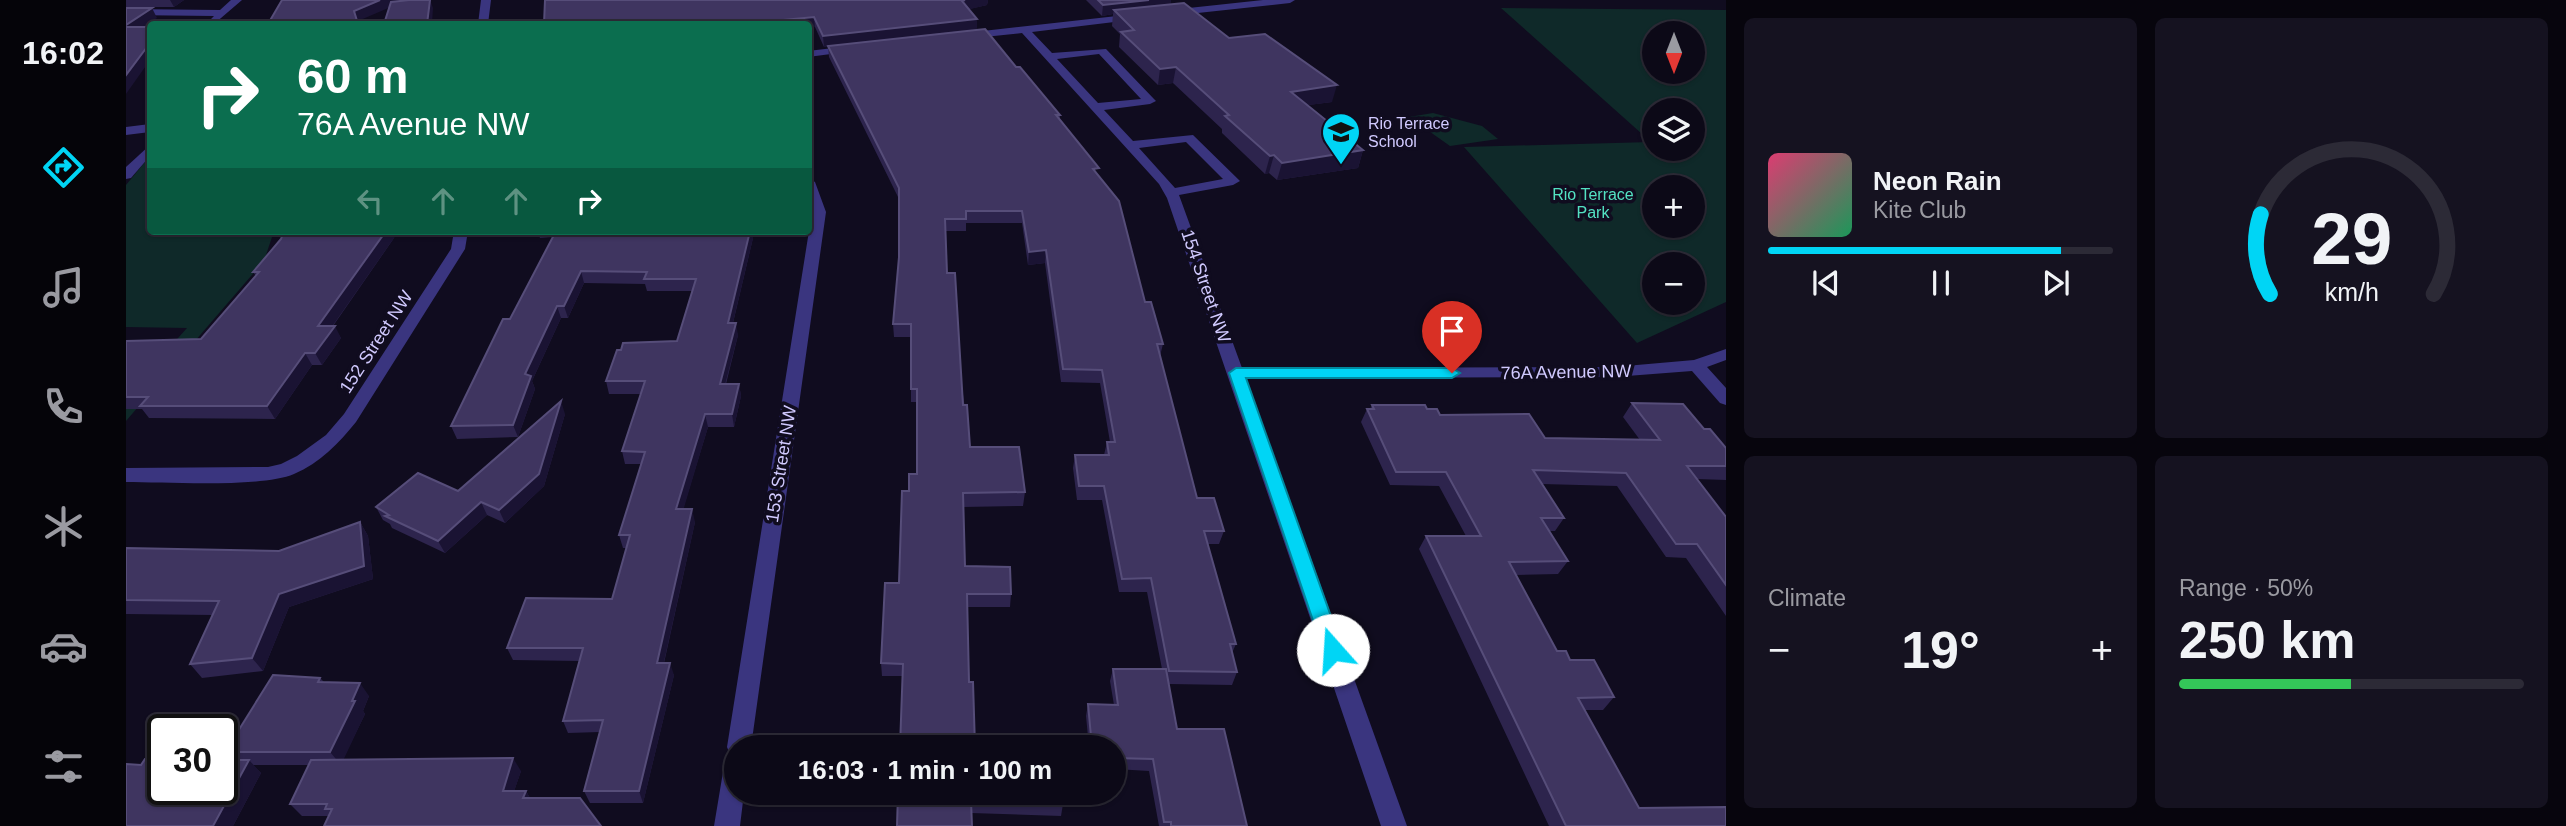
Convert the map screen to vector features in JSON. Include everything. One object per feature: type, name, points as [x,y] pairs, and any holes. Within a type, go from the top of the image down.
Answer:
[{"type":"street","points":[[214,21],[237,0]]},
{"type":"street","points":[[483,21],[486,0]]},
{"type":"street","points":[[957,37],[1290,0]]},
{"type":"street","points":[[126,12],[220,13]]},
{"type":"street","name":"154 Street NW","points":[[1024,29],[1131,145],[1171,193],[1181,212],[1394,826]]},
{"type":"street","points":[[812,54],[862,48]]},
{"type":"street","points":[[1051,57],[1102,51],[1150,101],[1097,107]]},
{"type":"street","points":[[126,131],[147,128]]},
{"type":"street","points":[[1131,145],[1189,138],[1233,181],[1171,193]]},
{"type":"street","points":[[126,175],[147,152]]},
{"type":"street","name":"153 Street NW","points":[[741,735],[819,212],[812,193]]},
{"type":"street","name":"152 Street NW","points":[[126,475],[268,474],[286,470],[322,449],[350,418],[458,249],[460,235]]},
{"type":"street","name":"76A Avenue NW","points":[[1236,373],[1614,372],[1696,365],[1726,354]]},
{"type":"street","points":[[1696,365],[1726,399]]},
{"type":"street","points":[[727,826],[730,805]]},
{"type":"green space","name":"Rio Terrace Park","points":[[1501,8],[1726,10],[1726,302],[1705,312],[1705,252],[1642,252],[1642,315],[1698,315],[1637,343],[1464,147],[1642,142],[1642,161],[1705,161],[1705,98],[1642,98],[1642,134]]},
{"type":"green space","points":[[1433,113],[1482,126],[1498,139],[1450,146],[1409,117]]},
{"type":"green space","points":[[147,160],[147,235],[273,235],[264,261],[126,421],[126,396],[187,328],[126,327],[126,185]]},
{"type":"building","points":[[282,0],[380,0],[354,11],[357,21],[270,21]]},
{"type":"building","points":[[430,0],[427,21],[385,21],[391,2]]},
{"type":"building","points":[[545,0],[965,0],[962,1],[977,19],[823,36],[814,17],[773,21],[544,21]]},
{"type":"building","points":[[1098,0],[1149,0],[1103,5]]},
{"type":"building","points":[[1184,3],[1229,38],[1265,34],[1337,85],[1291,92],[1363,150],[1282,163],[1274,155],[1270,156],[1225,116],[1229,115],[1176,67],[1160,69],[1121,32],[1134,30],[1114,10]]},
{"type":"building","points":[[126,8],[152,8],[126,25]]},
{"type":"building","points":[[126,27],[147,27],[147,47],[126,75]]},
{"type":"building","points":[[985,29],[1060,115],[1056,115],[1099,168],[1093,169],[1119,201],[1145,302],[1151,302],[1163,344],[1157,344],[1197,498],[1214,498],[1224,531],[1204,531],[1236,644],[1230,644],[1237,672],[1169,671],[1151,578],[1122,579],[1104,486],[1079,486],[1075,455],[1109,455],[1107,442],[1115,442],[1102,370],[1063,369],[1046,250],[1029,252],[1022,211],[966,211],[966,219],[945,219],[947,273],[955,273],[963,405],[967,405],[970,447],[1019,447],[1025,492],[963,493],[965,566],[1010,567],[1011,594],[967,594],[969,682],[973,682],[975,735],[900,735],[903,664],[881,663],[885,583],[899,583],[902,491],[909,491],[909,474],[917,474],[917,389],[911,389],[911,324],[893,324],[899,257],[899,188],[828,46]]},
{"type":"building","points":[[282,235],[383,235],[318,326],[335,326],[315,353],[305,353],[267,406],[140,406],[148,397],[126,397],[126,341],[201,339],[259,272],[253,272]]},
{"type":"building","points":[[554,235],[749,235],[728,323],[736,323],[720,384],[739,384],[732,414],[705,414],[676,509],[692,509],[657,663],[670,663],[639,791],[584,791],[603,720],[563,721],[583,648],[507,648],[526,598],[612,599],[630,535],[619,535],[645,452],[622,451],[645,381],[606,381],[617,350],[621,350],[623,343],[677,341],[696,279],[644,279],[647,272],[581,271],[564,306],[557,306],[525,374],[531,376],[513,425],[451,426],[503,319],[510,319]]},
{"type":"building","points":[[561,401],[539,474],[499,510],[481,502],[438,541],[385,516],[389,515],[376,507],[418,473],[458,491]]},
{"type":"building","points":[[1632,403],[1683,404],[1704,429],[1710,429],[1726,448],[1726,466],[1687,466],[1726,517],[1726,585],[1697,544],[1676,544],[1626,473],[1533,470],[1564,518],[1541,518],[1568,561],[1509,562],[1557,651],[1566,651],[1570,660],[1594,660],[1614,697],[1578,698],[1639,808],[1726,807],[1726,826],[1566,826],[1426,536],[1481,536],[1446,472],[1396,472],[1367,409],[1374,409],[1372,405],[1425,405],[1427,409],[1437,409],[1440,415],[1529,414],[1545,438],[1660,440]]},
{"type":"building","points":[[360,522],[364,566],[279,594],[252,658],[190,664],[219,601],[126,600],[126,548],[279,551]]},
{"type":"building","points":[[1113,669],[1166,669],[1177,729],[1224,729],[1247,826],[1171,826],[1171,822],[1164,822],[1153,759],[1126,758],[1126,735],[1091,735],[1088,704],[1118,705]]},
{"type":"building","points":[[273,675],[320,678],[318,682],[360,683],[352,701],[355,701],[330,752],[238,752],[238,731]]},
{"type":"building","points":[[513,758],[503,791],[526,791],[523,798],[580,798],[601,826],[324,826],[332,809],[325,809],[327,804],[290,804],[311,760]]},
{"type":"building","points":[[147,759],[147,805],[224,805],[213,826],[126,826],[126,764],[141,765]]},
{"type":"building","points":[[238,760],[249,760],[238,780]]},
{"type":"building","points":[[898,805],[971,805],[972,826],[897,826]]},
{"type":"place","name":"Rio Terrace School","points":[[1341,166]]},
{"type":"route","points":[[1333,650],[1236,373],[1452,373]]}]
